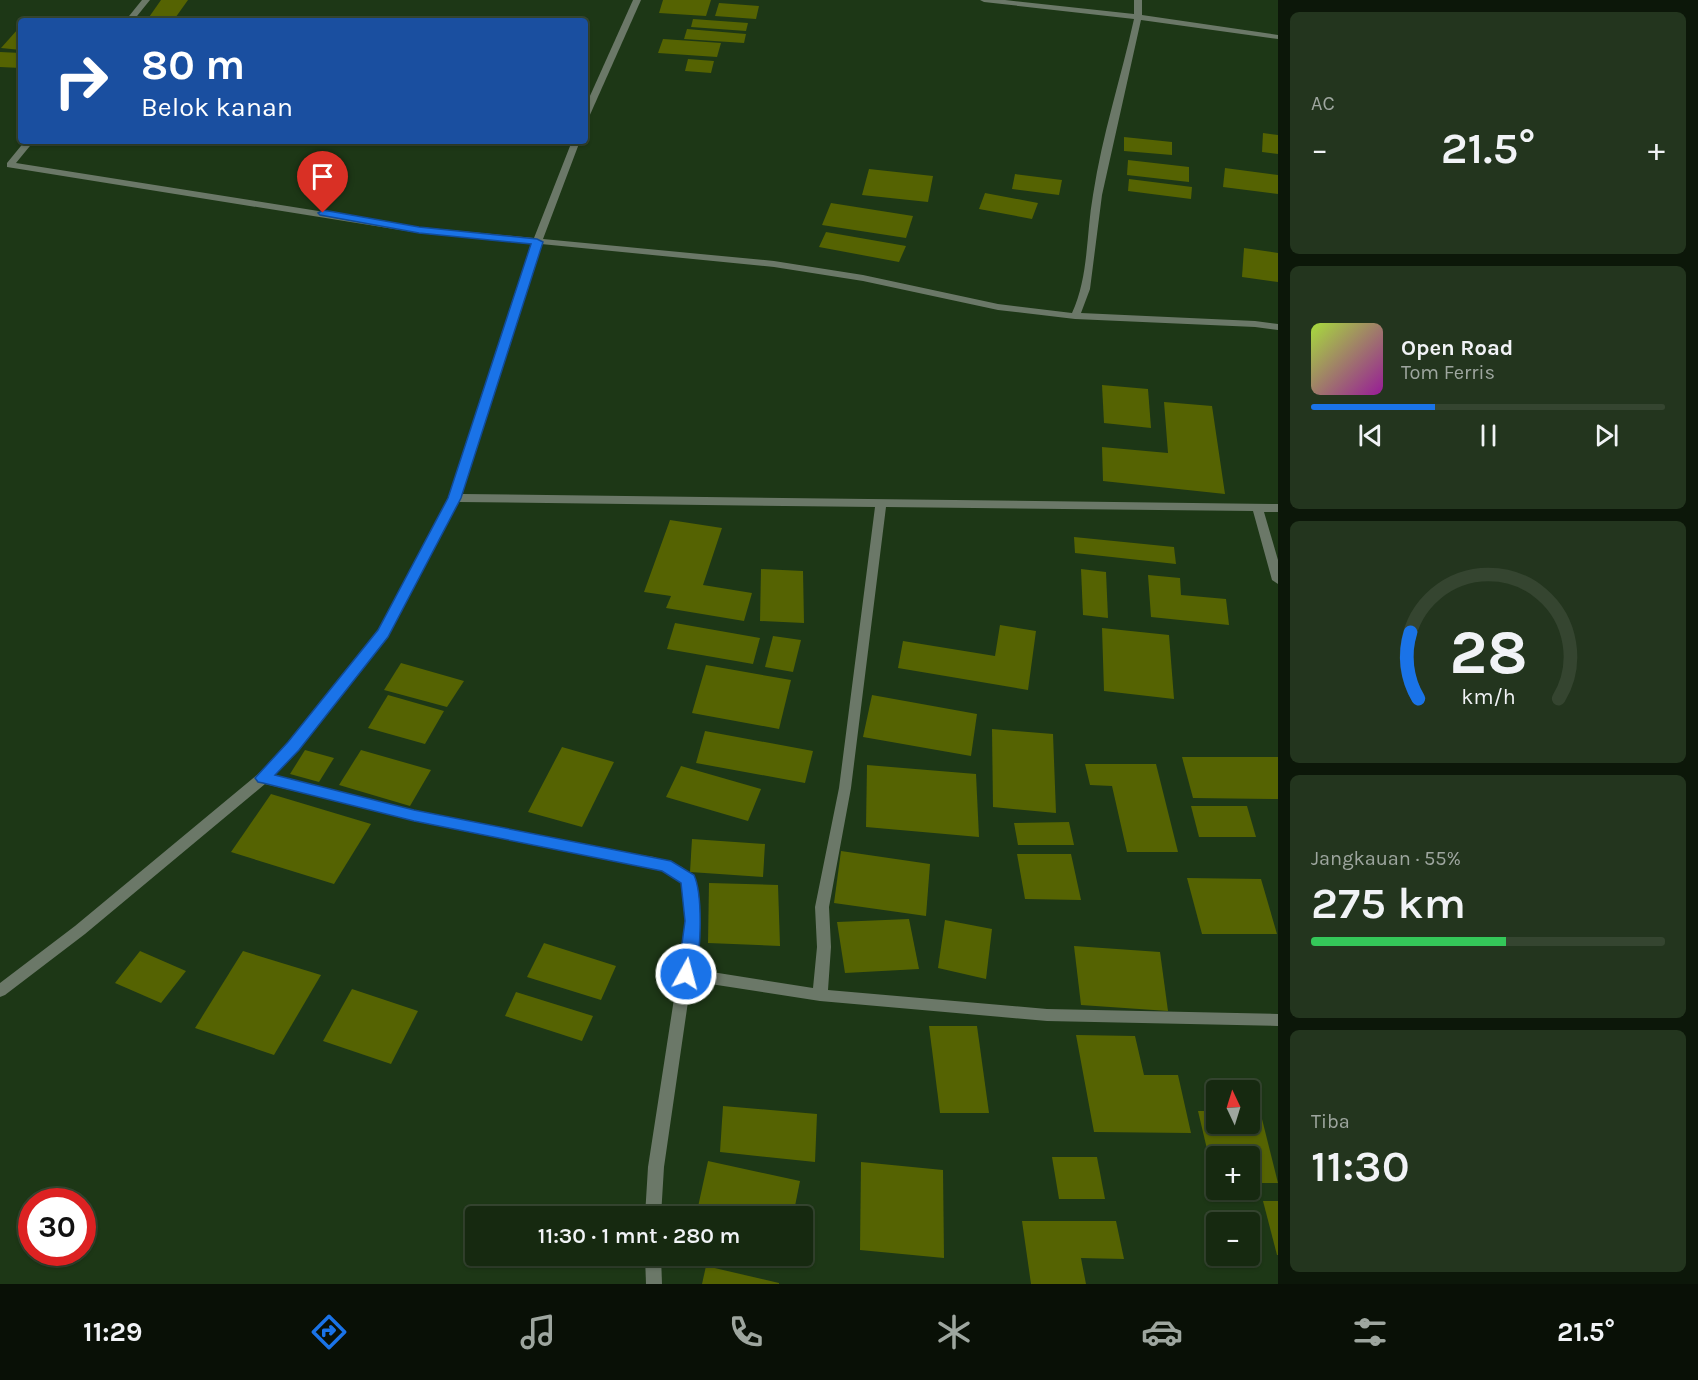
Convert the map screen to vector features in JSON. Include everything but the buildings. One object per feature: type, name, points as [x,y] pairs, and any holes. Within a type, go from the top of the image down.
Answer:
[{"type":"street","points":[[131,18],[146,0]]},
{"type":"street","points":[[588,110],[637,0]]},
{"type":"street","points":[[984,0],[1138,17],[1278,37]]},
{"type":"street","points":[[1075,316],[1084,296],[1097,196],[1106,148],[1130,62],[1138,17],[1138,0]]},
{"type":"street","points":[[28,144],[10,165],[419,230],[774,264],[863,278],[998,307],[1075,316],[1278,327]]},
{"type":"street","points":[[0,991],[80,930],[263,778],[293,746],[383,633],[455,498],[537,242],[575,144]]},
{"type":"street","points":[[455,498],[1278,508]]},
{"type":"street","points":[[820,995],[824,947],[822,907],[845,788],[881,503]]},
{"type":"street","points":[[1257,507],[1278,580]]},
{"type":"street","points":[[263,778],[414,815],[666,865],[688,880],[693,921],[656,1167],[654,1206]]},
{"type":"street","points":[[686,974],[820,995],[1047,1015],[1278,1020]]},
{"type":"street","points":[[653,1266],[654,1284]]},
{"type":"route","points":[[323,213],[419,230],[537,242],[455,498],[383,633],[293,746],[263,778],[414,815],[666,865],[688,880],[691,895],[693,921],[686,974]]}]
